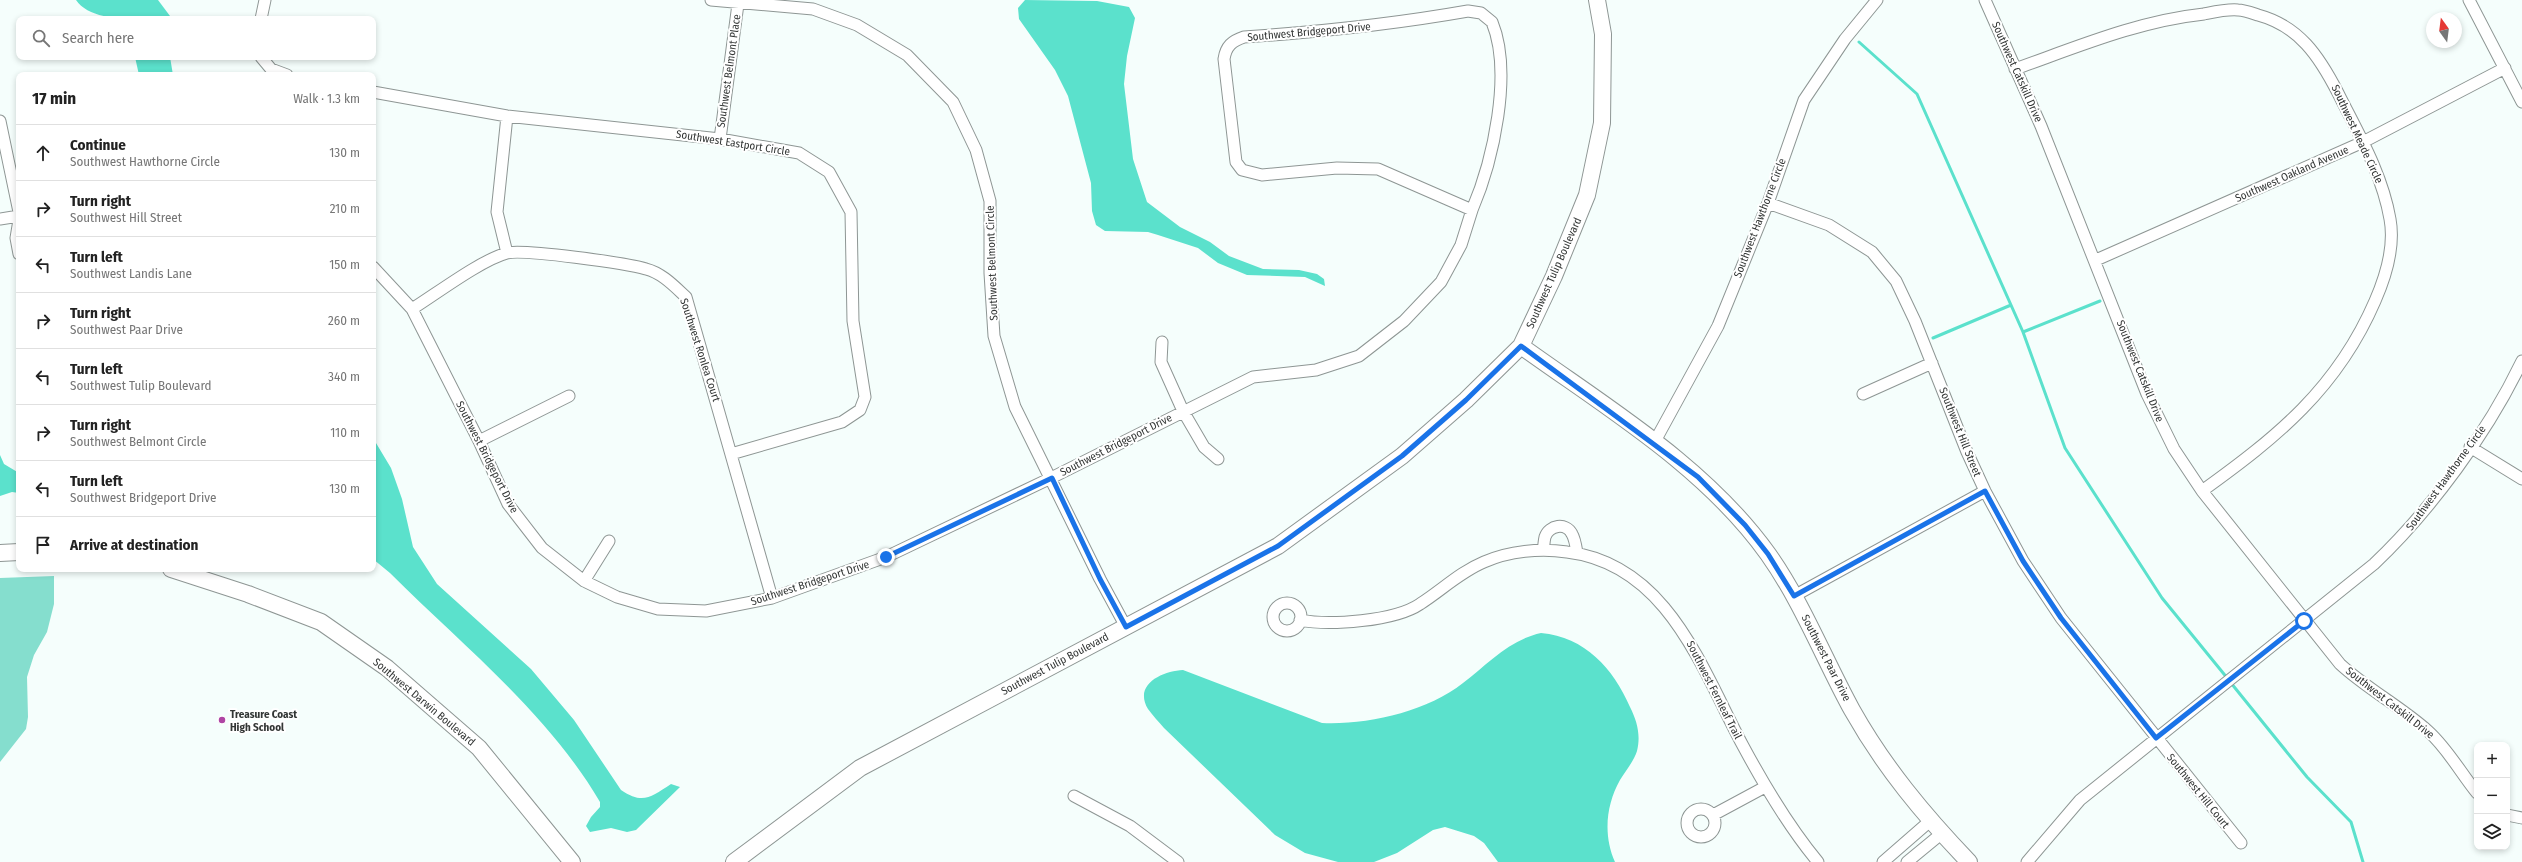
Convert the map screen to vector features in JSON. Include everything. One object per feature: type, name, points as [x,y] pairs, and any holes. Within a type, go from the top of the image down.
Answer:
[{"type":"street","points":[[262,16],[266,0]]},
{"type":"street","name":"Southwest Belmont Circle","points":[[711,0],[738,4],[813,9],[857,25],[907,55],[953,102],[976,150],[990,201],[990,273],[994,336],[1014,407],[1052,478],[1100,579],[1126,627]]},
{"type":"street","name":"Southwest Tulip Boulevard","points":[[734,862],[860,768],[1278,546],[1402,456],[1466,400],[1521,346],[1554,276],[1588,195],[1602,123],[1603,34],[1596,0]]},
{"type":"street","name":"Southwest Catskill Drive","points":[[1984,0],[2041,126],[2096,260],[2147,394],[2174,449],[2202,491],[2304,621],[2340,664],[2356,679],[2427,730],[2449,752],[2474,789]]},
{"type":"street","points":[[2469,0],[2522,102]]},
{"type":"street","name":"Southwest Hawthorne Circle","points":[[1654,443],[1718,326],[1768,203],[1804,100],[1845,39],[1873,1]]},
{"type":"street","name":"Southwest Belmont Place","points":[[720,139],[738,4]]},
{"type":"street","name":"Southwest Meade Circle","points":[[2015,69],[2135,26],[2176,17],[2238,10],[2272,19],[2303,39],[2326,69],[2363,142],[2381,183],[2391,221],[2388,271],[2369,314],[2346,359],[2306,407],[2256,452],[2202,491]]},
{"type":"street","name":"Southwest Bridgeport Drive","points":[[376,270],[412,309],[479,441],[508,504],[528,533],[554,560],[584,581],[600,590],[640,605],[664,610],[706,611],[772,598],[886,557],[1052,478],[1253,377],[1316,370],[1359,356],[1404,321],[1441,282],[1461,245],[1472,210],[1483,185],[1490,158],[1500,98],[1500,69],[1496,33],[1492,22],[1485,15],[1468,11],[1349,29],[1244,38],[1228,46],[1224,59],[1234,156],[1242,170],[1251,174],[1262,175],[1337,168],[1378,169],[1472,210]]},
{"type":"street","points":[[264,60],[272,69],[280,72]]},
{"type":"street","name":"Southwest Oakland Avenue","points":[[2096,260],[2363,142],[2505,68]]},
{"type":"street","name":"Southwest Eastport Circle","points":[[376,93],[507,116],[720,139],[798,153],[829,172],[852,212],[853,321],[865,397],[860,410],[842,422],[731,454]]},
{"type":"street","points":[[507,116],[497,212],[507,253]]},
{"type":"street","points":[[0,121],[16,198]]},
{"type":"street","name":"Southwest Hill Street","points":[[1768,203],[1829,225],[1872,252],[1896,281],[1985,491],[2023,561],[2061,618],[2156,738]]},
{"type":"street","points":[[0,219],[16,216]]},
{"type":"street","name":"Southwest Ronlea Court","points":[[412,309],[490,260],[507,253],[575,258],[647,269],[666,279],[686,297],[772,598]]},
{"type":"street","points":[[1162,342],[1161,362],[1183,411],[1204,447],[1218,459]]},
{"type":"street","name":"Southwest Paar Drive","points":[[1521,346],[1698,477],[1745,525],[1768,554],[1794,596],[1852,710],[1886,766],[1941,834],[1969,862]]},
{"type":"street","name":"Southwest Hawthorne Circle","points":[[2027,862],[2080,800],[2374,564],[2404,536],[2431,503],[2470,447],[2506,393],[2522,361]]},
{"type":"street","points":[[1863,394],[1932,363]]},
{"type":"street","points":[[479,441],[569,396]]},
{"type":"street","points":[[2470,447],[2522,479]]},
{"type":"street","points":[[1794,596],[1985,491]]},
{"type":"street","points":[[1543,550],[1545,536],[1553,528],[1561,526],[1567,528],[1573,535],[1577,553]]},
{"type":"street","points":[[584,581],[609,541]]},
{"type":"street","name":"Southwest Fernleaf Trail","points":[[1300,620],[1358,620],[1388,618],[1418,606],[1465,571],[1486,561],[1533,550],[1577,553],[1625,571],[1648,589],[1667,611],[1699,658],[1766,787],[1818,862]]},
{"type":"street","points":[[0,553],[16,552]]},
{"type":"street","name":"Southwest Darwin Boulevard","points":[[179,572],[248,594],[321,622],[387,668],[479,748],[572,862]]},
{"type":"street","name":"Southwest Hill Court","points":[[2156,738],[2241,843]]},
{"type":"street","points":[[1713,815],[1766,787]]},
{"type":"street","points":[[1074,796],[1130,826],[1178,862]]},
{"type":"street","points":[[2510,816],[2522,818]]},
{"type":"street","points":[[1883,862],[1930,821]]},
{"type":"street","points":[[1907,862],[1941,834]]},
{"type":"shaded area","points":[[76,0],[158,0],[170,16],[103,16],[84,8]]},
{"type":"shaded area","points":[[1025,0],[1097,1],[1129,7],[1135,18],[1127,56],[1124,84],[1133,159],[1147,202],[1180,227],[1210,242],[1229,256],[1263,269],[1299,270],[1317,274],[1324,279],[1325,286],[1305,277],[1247,275],[1218,263],[1198,248],[1148,232],[1105,231],[1096,225],[1092,211],[1091,183],[1068,96],[1055,70],[1019,19],[1018,8]]},
{"type":"shaded area","points":[[136,60],[170,60],[172,72],[138,72]]},
{"type":"shaded area","points":[[376,443],[391,468],[402,499],[413,547],[437,584],[531,669],[574,720],[621,790],[635,797],[647,798],[658,793],[671,784],[680,787],[636,830],[627,832],[611,828],[590,832],[586,826],[591,817],[600,807],[600,802],[579,769],[530,709],[390,573],[376,561]]},
{"type":"shaded area","points":[[0,455],[4,464],[16,471],[16,493],[12,492],[0,496]]},
{"type":"shaded area","points":[[54,576],[54,604],[47,632],[34,655],[27,677],[28,717],[26,729],[0,762],[0,578]]},
{"type":"shaded area","points":[[1541,633],[1557,636],[1571,641],[1596,657],[1615,680],[1623,693],[1636,723],[1639,739],[1637,751],[1615,790],[1609,810],[1609,841],[1615,862],[1498,862],[1484,843],[1474,836],[1445,827],[1433,830],[1397,853],[1374,862],[1338,862],[1305,853],[1275,835],[1164,728],[1148,709],[1144,700],[1144,692],[1152,680],[1167,673],[1183,670],[1322,723],[1358,722],[1377,719],[1396,715],[1432,702],[1463,683],[1509,647],[1529,636]]},
{"type":"waterway","points":[[1859,42],[1917,94],[2023,332],[2065,448],[2162,598],[2228,679]]},
{"type":"waterway","points":[[2023,332],[2100,301]]},
{"type":"waterway","points":[[1933,338],[2011,305]]},
{"type":"waterway","points":[[2231,683],[2307,777],[2351,822],[2363,862]]},
{"type":"place","name":"Treasure Coast High School","points":[[222,720]]},
{"type":"route","points":[[886,557],[1052,478],[1100,579],[1126,627],[1278,546],[1402,456],[1466,400],[1521,346],[1698,477],[1745,525],[1768,554],[1794,596],[1985,491],[2023,561],[2061,618],[2156,738],[2304,621]]}]
